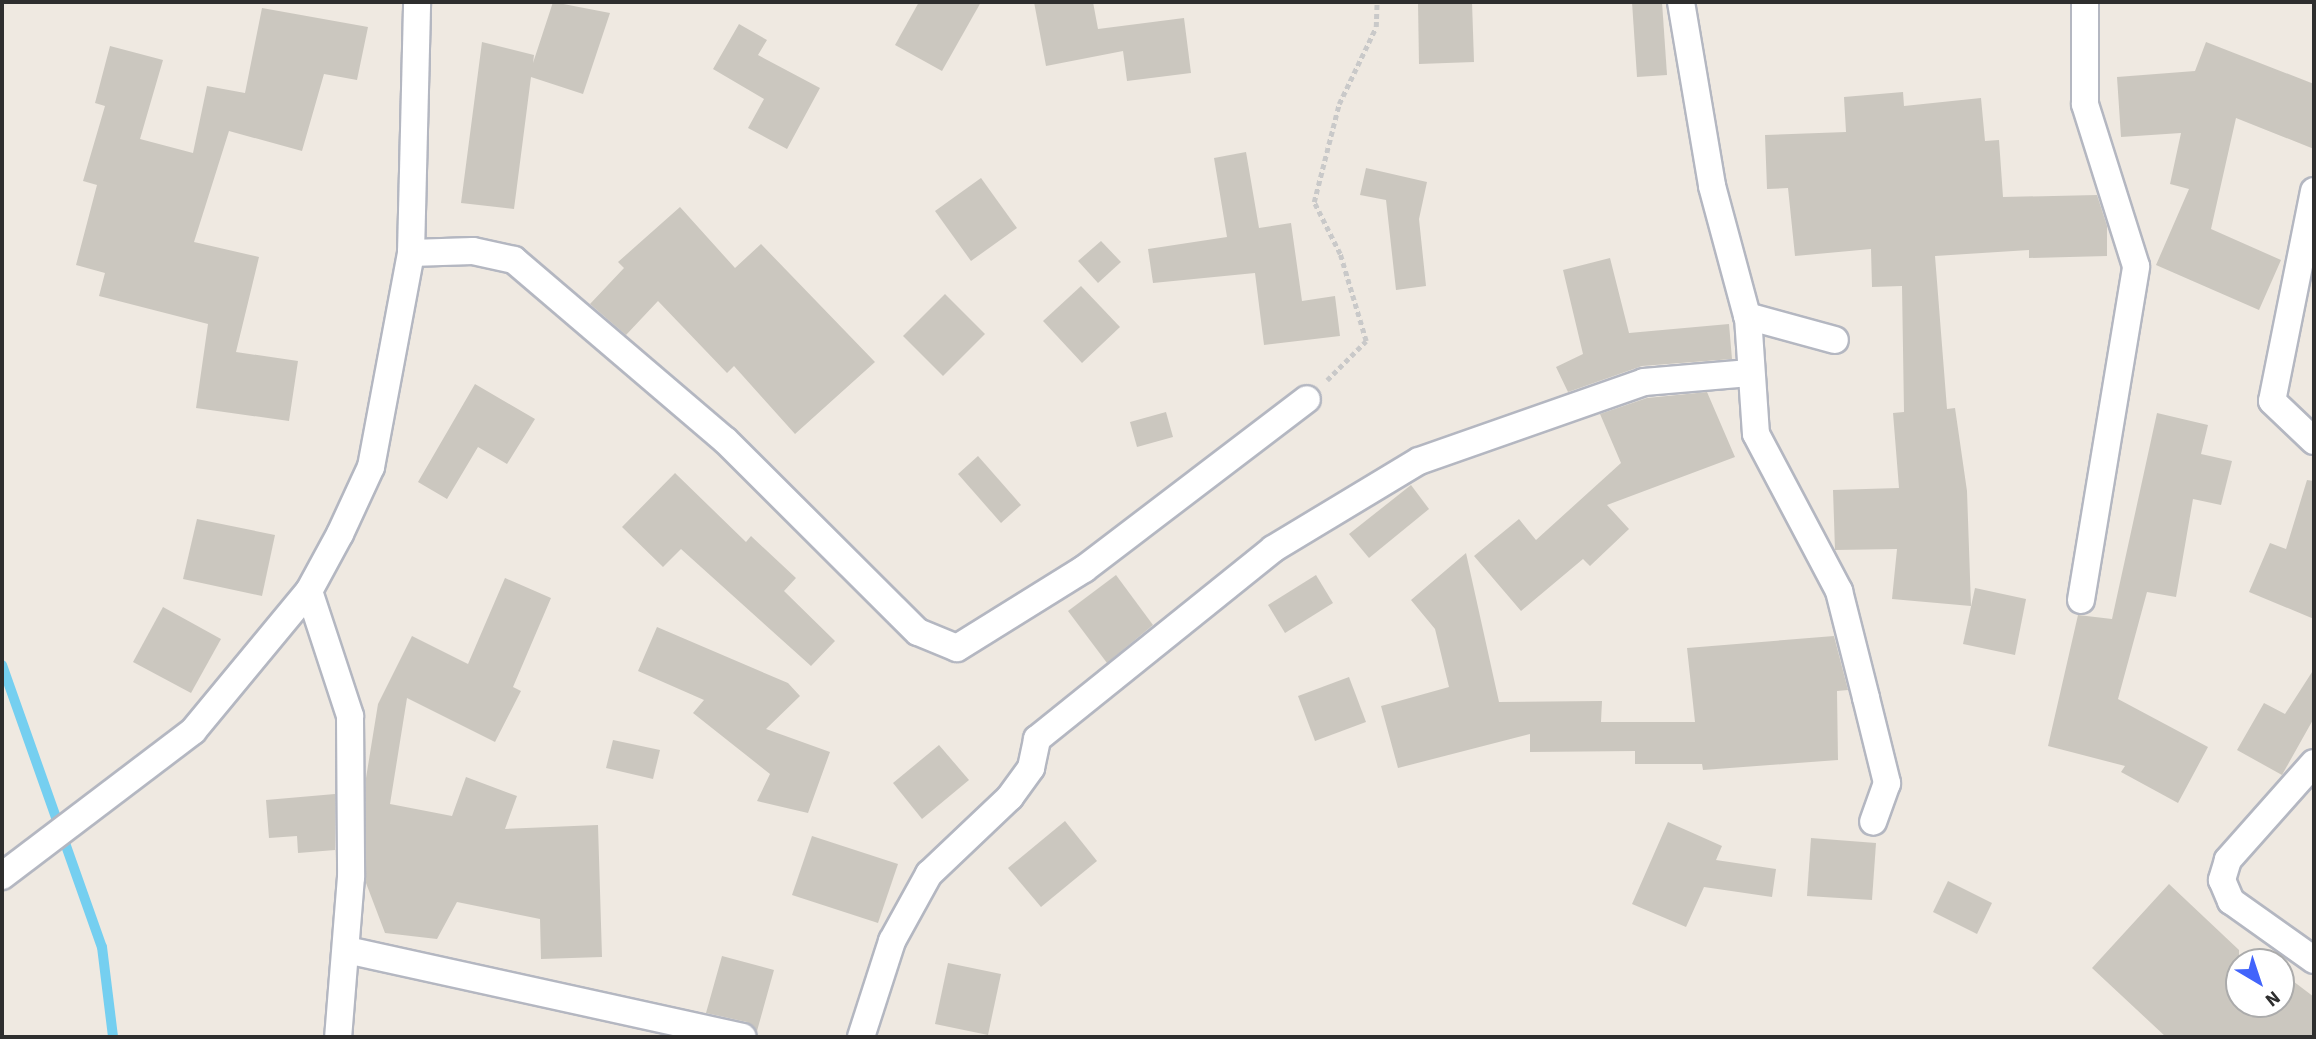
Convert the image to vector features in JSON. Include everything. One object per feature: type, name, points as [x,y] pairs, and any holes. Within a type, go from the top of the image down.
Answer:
[{"type":"street","points":[[2,876],[193,731],[309,591],[371,467],[411,253],[417,2]]},
{"type":"street","points":[[1681,2],[1712,186],[1748,317],[1756,434],[1839,591],[1887,783],[1873,822]]},
{"type":"street","points":[[2081,600],[2136,266],[2085,104],[2085,2]]},
{"type":"street","points":[[2314,191],[2272,401],[2314,441]]},
{"type":"street","points":[[411,253],[473,251],[514,260],[725,440],[918,632],[957,648],[978,640],[1084,569],[1307,400]]},
{"type":"street","points":[[1748,317],[1835,340]]},
{"type":"street","points":[[862,1037],[892,941],[929,874],[1010,797],[1031,768],[1037,738],[1273,550],[1419,461],[1644,382],[1750,373]]},
{"type":"street","points":[[309,591],[350,716],[346,950],[338,1037]]},
{"type":"street","points":[[2314,763],[2228,860],[2222,880],[2231,901],[2314,960]]},
{"type":"street","points":[[346,950],[743,1037]]},
{"type":"path","points":[[1307,400],[1366,341],[1340,254],[1314,202],[1339,104],[1376,27],[1377,2]]},
{"type":"building","points":[[553,2],[610,13],[583,94],[531,77],[514,209],[461,203],[482,42],[534,55],[533,63]]},
{"type":"building","points":[[919,2],[981,2],[942,71],[895,45]]},
{"type":"building","points":[[1034,2],[1093,2],[1098,29],[1184,18],[1191,73],[1127,81],[1123,51],[1046,66]]},
{"type":"building","points":[[1418,2],[1472,2],[1474,62],[1419,64]]},
{"type":"building","points":[[1632,2],[1662,2],[1667,75],[1637,77]]},
{"type":"building","points":[[262,8],[368,27],[357,80],[324,74],[302,151],[229,131],[194,242],[259,257],[236,352],[298,361],[289,421],[196,408],[208,324],[99,296],[105,273],[76,265],[97,185],[83,181],[105,106],[95,103],[110,46],[163,60],[140,139],[193,153],[207,86],[245,93]]},
{"type":"building","points":[[739,24],[767,40],[758,55],[820,88],[787,149],[748,128],[764,99],[713,69]]},
{"type":"building","points":[[2206,42],[2314,84],[2314,149],[2236,118],[2211,229],[2281,260],[2259,310],[2156,265],[2189,189],[2170,184],[2181,133],[2121,137],[2117,77],[2195,71]]},
{"type":"building","points":[[1903,92],[1904,106],[1981,98],[1985,141],[1999,140],[2003,197],[2097,195],[2107,226],[2107,256],[2029,258],[2029,250],[1935,256],[1947,409],[1955,408],[1967,491],[1971,606],[1892,599],[1897,549],[1835,550],[1833,490],[1899,488],[1893,413],[1904,412],[1902,286],[1872,287],[1871,249],[1795,256],[1788,188],[1767,189],[1765,135],[1846,132],[1844,97]]},
{"type":"building","points":[[1246,152],[1259,228],[1291,223],[1302,301],[1335,296],[1340,336],[1264,345],[1255,273],[1153,283],[1148,249],[1227,237],[1214,158]]},
{"type":"building","points":[[1366,168],[1427,182],[1419,219],[1426,286],[1396,290],[1386,200],[1360,195]]},
{"type":"building","points":[[981,178],[1017,228],[971,261],[935,211]]},
{"type":"building","points":[[680,207],[735,268],[761,244],[875,362],[795,434],[734,366],[727,373],[658,301],[626,335],[590,304],[624,268],[618,262]]},
{"type":"building","points":[[1101,241],[1121,262],[1098,283],[1078,261]]},
{"type":"building","points":[[1610,258],[1629,333],[1729,324],[1732,359],[1642,366],[1568,392],[1556,367],[1583,354],[1563,270]]},
{"type":"building","points":[[1081,286],[1120,327],[1082,363],[1043,321]]},
{"type":"building","points":[[945,294],[985,334],[943,376],[903,336]]},
{"type":"building","points":[[475,384],[535,419],[507,464],[478,447],[447,499],[418,482]]},
{"type":"building","points":[[1707,392],[1735,457],[1607,505],[1629,529],[1590,566],[1583,559],[1521,611],[1474,556],[1519,519],[1536,540],[1621,463],[1600,414],[1647,398]]},
{"type":"building","points":[[1166,412],[1173,437],[1137,447],[1130,422]]},
{"type":"building","points":[[2157,413],[2208,425],[2201,454],[2232,461],[2221,505],[2193,499],[2176,597],[2147,592],[2118,699],[2208,747],[2178,803],[2121,772],[2125,766],[2048,746],[2078,615],[2112,619]]},
{"type":"building","points":[[978,456],[1021,505],[1001,523],[958,474]]},
{"type":"building","points":[[675,473],[746,542],[751,536],[796,578],[784,591],[835,641],[811,666],[681,549],[663,567],[622,527]]},
{"type":"building","points":[[2307,480],[2314,481],[2314,619],[2249,592],[2270,543],[2286,549]]},
{"type":"building","points":[[1411,485],[1429,509],[1369,558],[1349,534]]},
{"type":"building","points":[[197,519],[275,535],[262,596],[183,579]]},
{"type":"building","points":[[1466,553],[1499,702],[1602,701],[1601,722],[1695,722],[1687,648],[1834,636],[1848,690],[1837,691],[1838,760],[1703,770],[1702,764],[1635,764],[1635,751],[1530,752],[1530,734],[1398,768],[1381,706],[1449,687],[1435,629],[1411,600]]},
{"type":"building","points":[[1116,575],[1153,625],[1107,663],[1068,611]]},
{"type":"building","points":[[1316,575],[1333,603],[1285,633],[1268,605]]},
{"type":"building","points":[[505,578],[551,598],[513,687],[521,691],[495,742],[407,698],[390,804],[452,816],[466,777],[517,796],[505,829],[598,825],[602,957],[541,959],[540,919],[457,902],[437,939],[385,933],[366,883],[366,778],[378,704],[412,636],[468,664]]},
{"type":"building","points":[[1975,588],[2026,599],[2015,655],[1963,644]]},
{"type":"building","points":[[163,607],[221,639],[191,693],[133,662]]},
{"type":"building","points":[[657,627],[788,683],[800,696],[766,729],[830,752],[808,813],[757,801],[770,774],[693,713],[704,700],[638,671]]},
{"type":"building","points":[[2314,669],[2314,718],[2282,775],[2237,750],[2264,703],[2285,714]]},
{"type":"building","points":[[1349,677],[1366,722],[1315,741],[1298,696]]},
{"type":"building","points":[[613,740],[660,750],[653,779],[606,768]]},
{"type":"building","points":[[939,745],[969,780],[922,819],[893,783]]},
{"type":"building","points":[[335,794],[335,850],[298,853],[297,836],[269,838],[266,800]]},
{"type":"building","points":[[1065,821],[1097,861],[1041,907],[1008,868]]},
{"type":"building","points":[[1668,822],[1722,846],[1716,860],[1776,869],[1772,897],[1704,887],[1686,927],[1632,904]]},
{"type":"building","points":[[812,836],[898,864],[878,923],[792,895]]},
{"type":"building","points":[[1811,838],[1876,843],[1872,900],[1807,896]]},
{"type":"building","points":[[1948,881],[1992,903],[1977,934],[1933,912]]},
{"type":"building","points":[[2169,884],[2237,948],[2225,948],[2225,1018],[2295,1018],[2295,983],[2314,997],[2314,1037],[2166,1037],[2092,968]]},
{"type":"building","points":[[722,956],[774,970],[757,1031],[747,1022],[706,1013]]},
{"type":"building","points":[[948,963],[1001,974],[988,1035],[935,1024]]},
{"type":"waterway","points":[[2,665],[102,947],[113,1037]]}]
